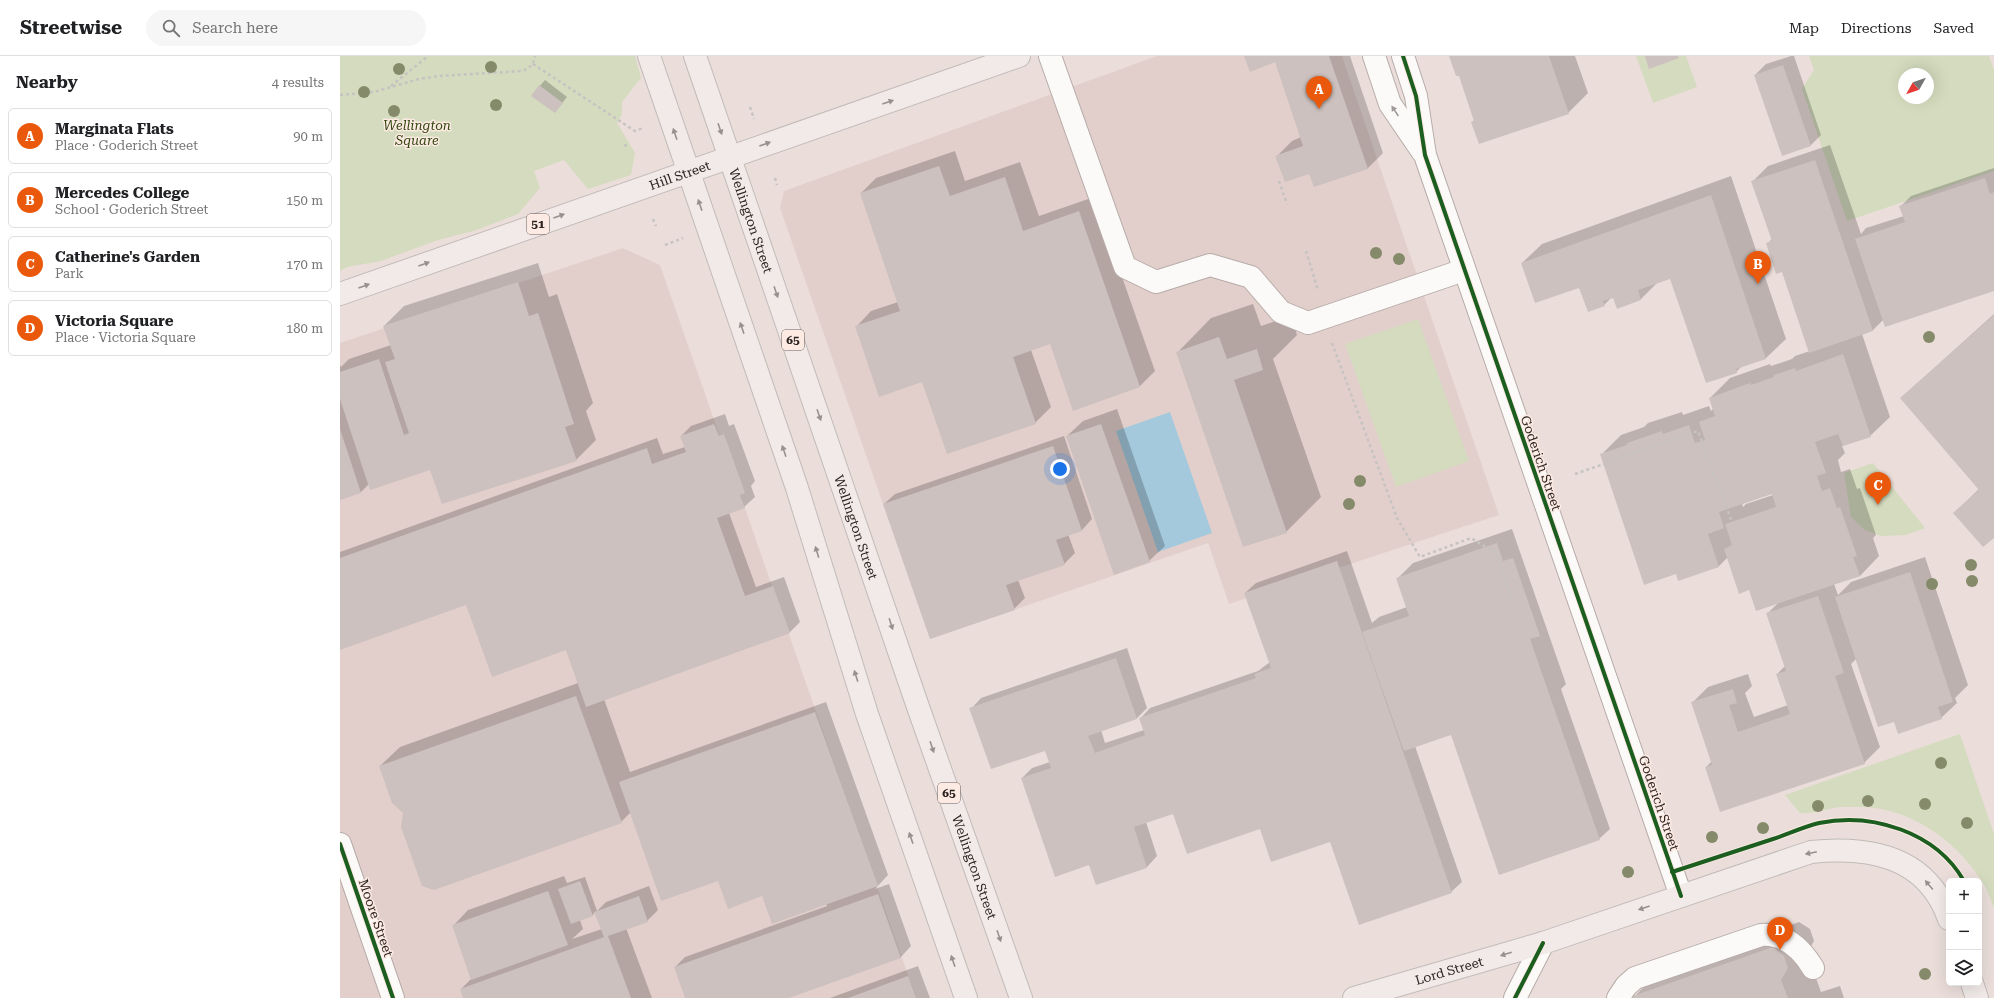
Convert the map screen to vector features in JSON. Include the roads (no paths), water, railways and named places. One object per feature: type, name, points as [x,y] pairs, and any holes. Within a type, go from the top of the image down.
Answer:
[{"type":"main road","points":[[649,56],[797,488],[868,714],[966,998]]},
{"type":"main road","name":"Wellington Street","points":[[695,56],[917,704],[1021,998]]},
{"type":"main road","name":"Hill Street","points":[[340,294],[730,156],[1019,56]]},
{"type":"main road","name":"Lord Street","points":[[1354,998],[1543,942],[1811,852],[1850,850],[1888,856],[1907,866],[1924,879],[1937,894],[1947,914]]},
{"type":"main road","points":[[1973,986],[1977,998]]},
{"type":"street","points":[[1050,56],[1125,267],[1156,282],[1210,265],[1251,277],[1281,312],[1308,323],[1464,270]]},
{"type":"street","name":"Goderich Street","points":[[1374,56],[1390,104],[1425,155]]},
{"type":"street","name":"Goderich Street","points":[[1403,56],[1416,96],[1425,155],[1681,896]]},
{"type":"street","name":"Moore Street","points":[[340,844],[392,998]]},
{"type":"street","points":[[1618,998],[1626,986],[1635,978],[1761,935],[1772,934],[1786,939],[1800,949],[1813,968]]},
{"type":"street","points":[[1514,998],[1543,942]]},
{"type":"water","points":[[1170,412],[1212,533],[1158,552],[1116,431]]},
{"type":"place","name":"Marginata Flats","points":[[1319,109]]},
{"type":"place","name":"Mercedes College","points":[[1758,284]]},
{"type":"place","name":"Catherine's Garden","points":[[1878,505]]},
{"type":"place","name":"Victoria Square","points":[[1780,950]]},
{"type":"park label","name":"Wellington Square","points":[[417,132]]}]
